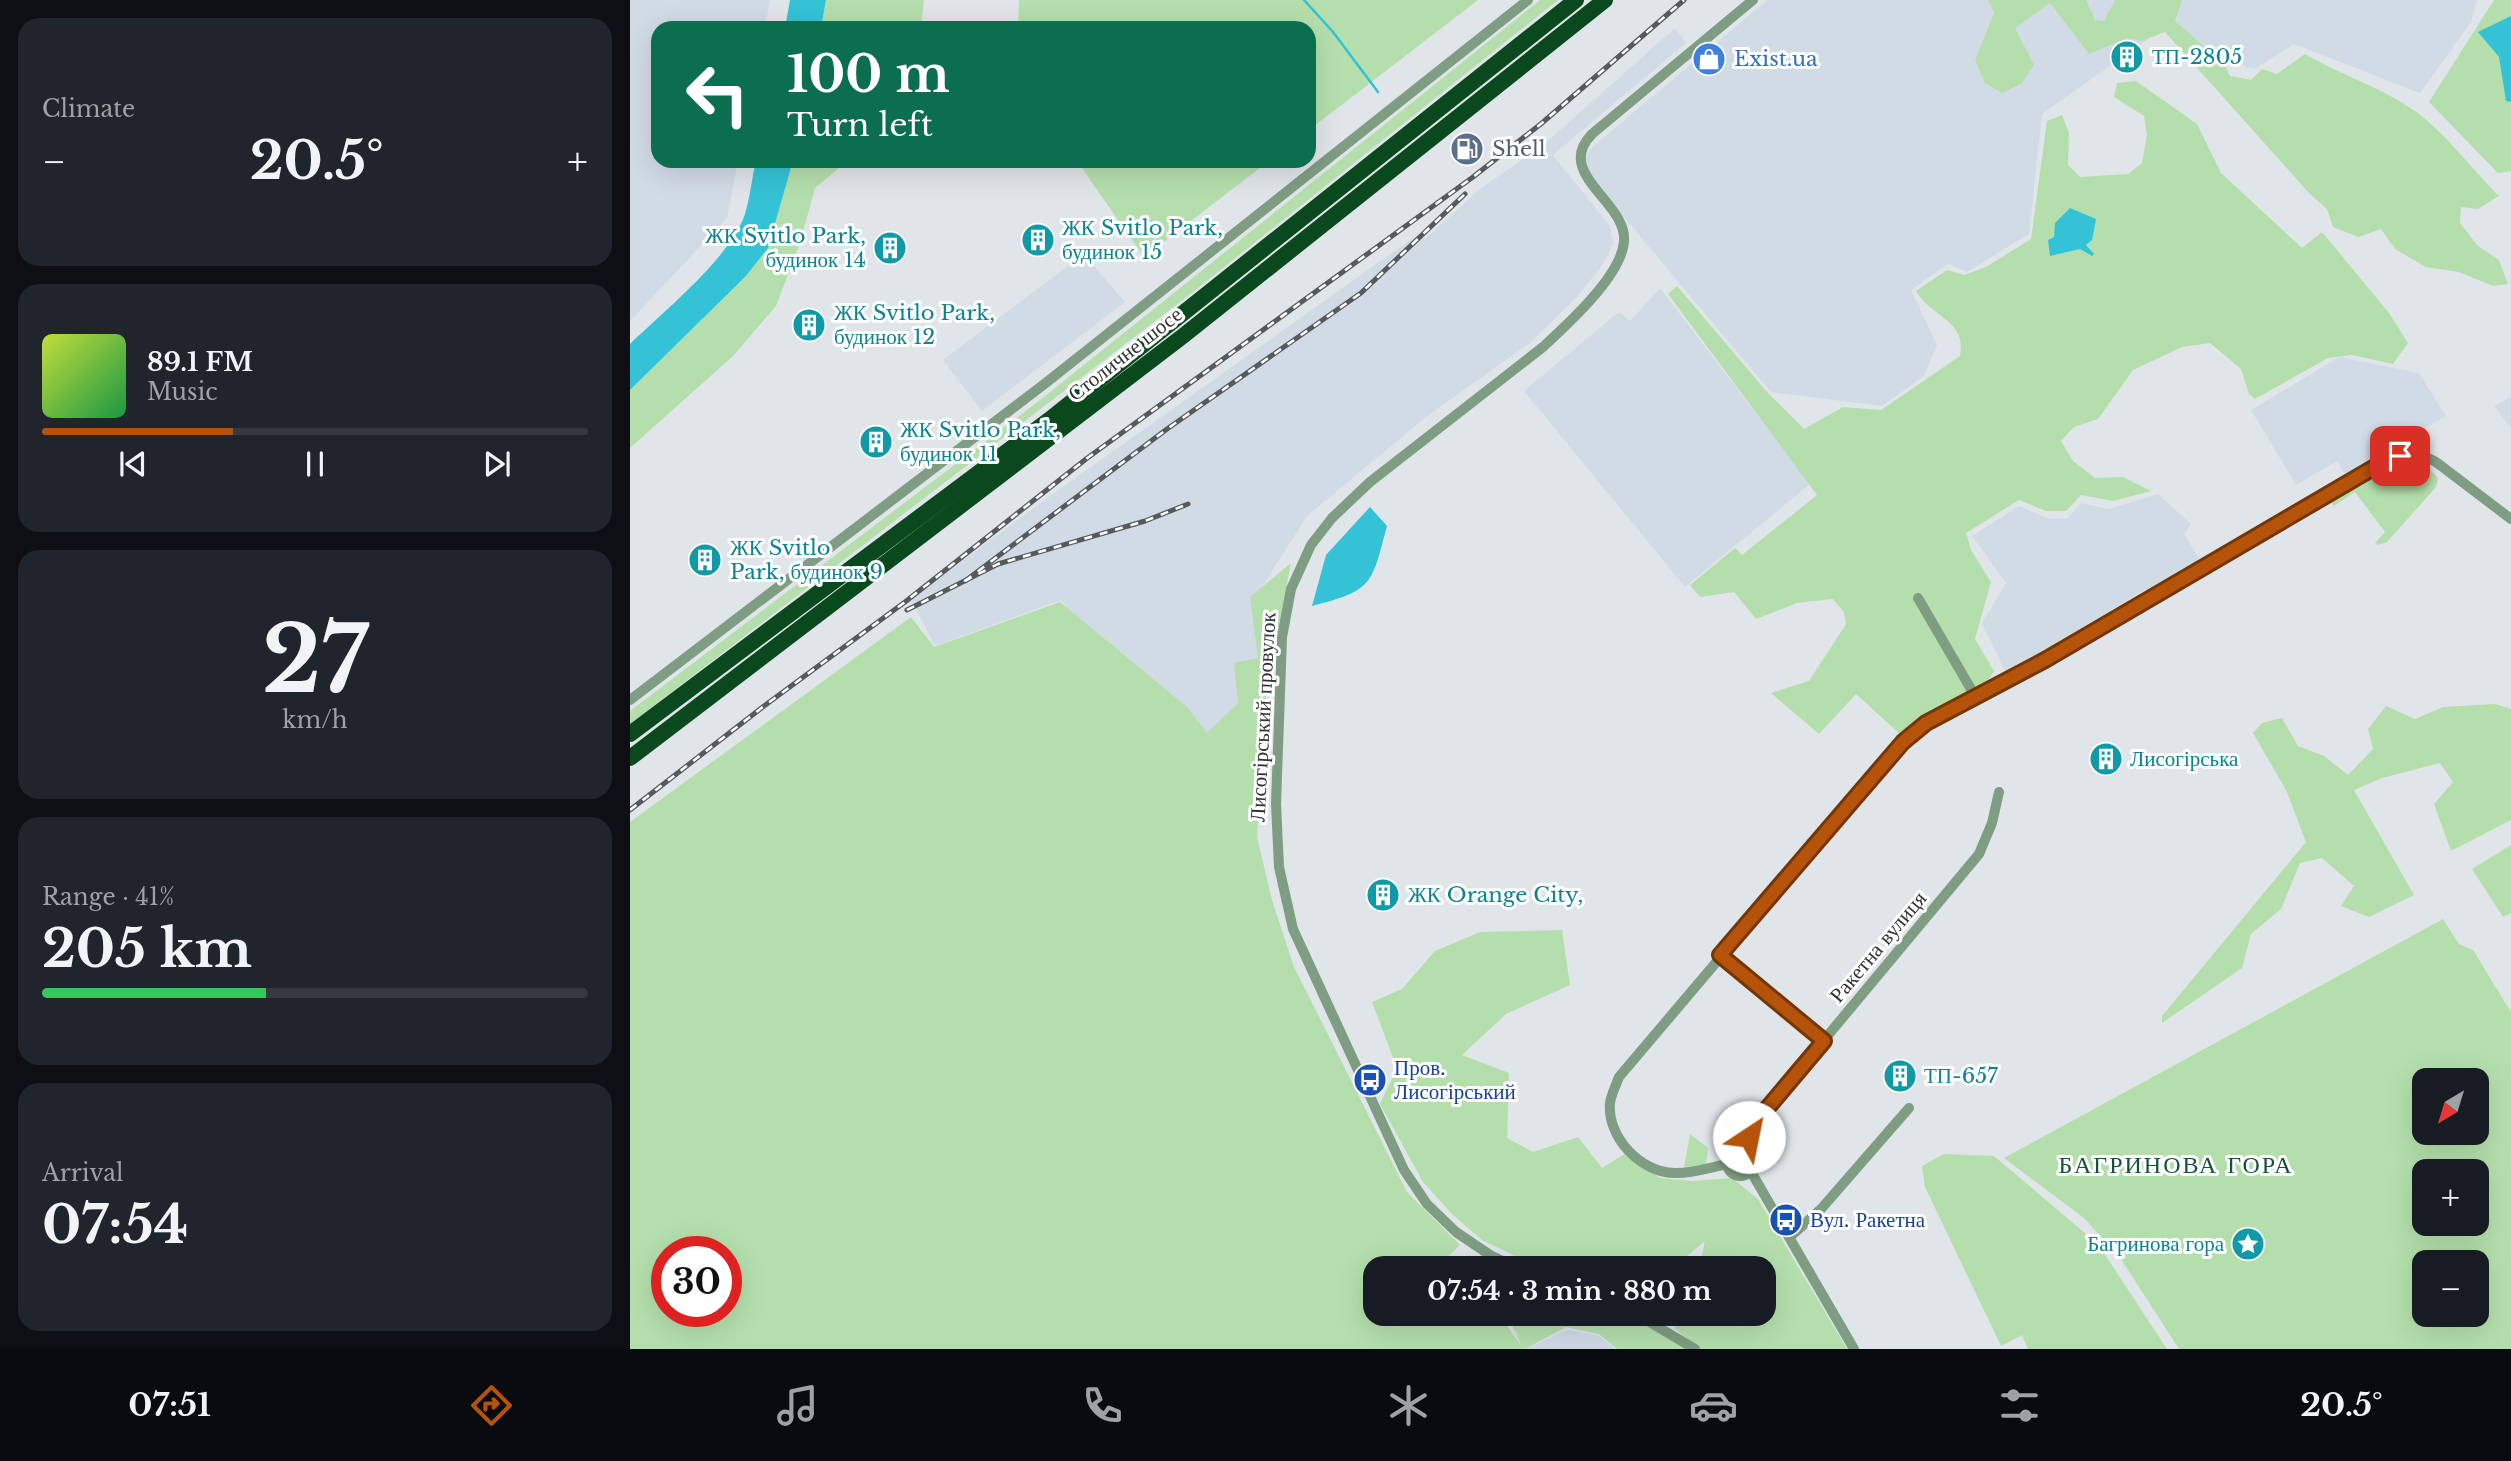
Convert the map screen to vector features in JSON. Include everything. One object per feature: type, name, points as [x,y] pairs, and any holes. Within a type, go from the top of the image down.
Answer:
[{"type":"highway","name":"Столичне шосе","points":[[630,734],[1049,420],[1576,0]]},
{"type":"highway","name":"Столичне шосе","points":[[630,758],[1194,328],[1605,0]]},
{"type":"street","name":"Столичне шосе","points":[[630,700],[1047,382],[1528,0]]},
{"type":"street","name":"Лисогірський провулок","points":[[1491,1256],[1456,1232],[1415,1188],[1374,1108],[1293,929],[1279,867],[1276,826],[1282,637],[1296,574],[1311,545],[1332,518],[1370,482],[1543,347],[1565,327],[1614,269],[1623,249],[1622,226],[1584,173],[1580,156],[1592,134],[1753,0]]},
{"type":"street","points":[[1728,1164],[1674,1173],[1651,1169],[1627,1151],[1619,1139],[1610,1104],[1619,1077],[1903,742],[1926,723],[2045,660],[2385,461],[2414,450],[2436,461],[2511,519]]},
{"type":"street","points":[[1918,598],[1975,696]]},
{"type":"street","name":"Ракетна вулиця","points":[[1742,1150],[1759,1118],[1979,854],[1992,823],[1999,792]]},
{"type":"street","points":[[1720,955],[1824,1041]]},
{"type":"street","points":[[1791,1236],[1814,1216],[1909,1108]]},
{"type":"street","points":[[1742,1150],[1753,1160],[1750,1170],[1745,1174],[1736,1174],[1728,1164],[1732,1153],[1742,1150]]},
{"type":"street","points":[[1750,1170],[1791,1236],[1854,1349]]},
{"type":"street","points":[[1656,1326],[1695,1349]]},
{"type":"shaded area","points":[[630,0],[770,0],[766,21],[651,21],[651,168],[737,168],[727,218],[630,321]]},
{"type":"shaded area","points":[[1767,0],[2477,0],[2471,22],[2420,93],[2294,44],[2255,69],[2216,58],[2174,21],[2042,114],[2029,234],[1967,272],[1948,264],[1911,290],[1937,345],[1924,376],[1882,406],[1771,392],[1582,167],[1590,149]]},
{"type":"shaded area","points":[[1675,28],[1686,43],[1553,155],[1610,226],[1613,244],[1603,264],[1578,296],[1530,343],[1426,417],[1307,516],[1255,598],[1260,710],[1221,798],[1061,600],[935,646],[911,599],[1057,491],[1420,233],[1425,239],[1480,189],[1543,145]]},
{"type":"shaded area","points":[[1084,254],[1125,302],[982,411],[943,360]]},
{"type":"shaded area","points":[[1660,288],[1810,484],[1685,587],[1524,391],[1619,312],[1630,321]]},
{"type":"shaded area","points":[[2339,357],[2419,373],[2446,416],[2345,474],[2337,461],[2296,485],[2251,410]]},
{"type":"shaded area","points":[[2511,397],[2511,428],[2494,406]]},
{"type":"shaded area","points":[[2158,494],[2191,524],[2184,534],[2201,562],[2154,592],[2146,589],[2006,673],[1982,623],[2006,583],[1972,536],[2019,506],[2050,519],[2068,518],[2081,503],[2109,509]]},
{"type":"shaded area","points":[[1568,1330],[1599,1336],[1615,1349],[1525,1349]]},
{"type":"green space","points":[[826,0],[924,0],[922,21],[822,21]]},
{"type":"green space","points":[[1019,0],[1478,0],[1316,125],[1316,21],[1018,21]]},
{"type":"green space","points":[[1540,0],[1558,0],[1193,292],[630,724],[630,711],[1040,400]]},
{"type":"green space","points":[[1988,0],[2086,0],[2095,20],[2104,21],[2115,0],[2182,0],[2175,21],[2223,60],[2230,76],[2251,80],[2262,69],[2277,74],[2305,54],[2389,95],[2415,111],[2436,129],[2499,196],[2478,209],[2461,207],[2460,223],[2478,246],[2499,260],[2508,284],[2493,286],[2459,272],[2426,267],[2395,249],[2381,229],[2358,237],[2333,227],[2327,209],[2309,193],[2165,32],[2141,41],[2128,38],[2089,54],[2050,3],[2015,28],[2034,65],[2021,84],[2002,93],[1985,83],[1975,60],[1994,13]]},
{"type":"green space","points":[[2494,0],[2511,0],[2511,171],[2498,173],[2429,102]]},
{"type":"green space","points":[[2136,81],[2197,124],[2221,173],[2302,248],[2322,232],[2389,313],[2408,343],[2393,364],[2352,355],[2328,358],[2255,399],[2249,394],[2241,369],[2210,343],[2182,347],[2133,370],[2098,419],[2074,427],[2061,441],[2073,461],[2095,478],[2123,477],[2151,491],[2113,501],[2081,495],[2066,511],[2046,511],[2019,500],[1966,533],[1971,550],[1991,582],[1975,639],[1994,671],[1989,679],[1902,736],[1856,694],[1819,734],[1771,693],[1809,681],[1846,624],[1844,612],[1833,599],[1797,603],[1756,619],[1734,592],[1700,597],[1690,585],[1735,548],[1742,555],[1817,495],[1668,294],[1677,286],[1767,392],[1804,429],[1843,407],[1881,410],[1960,356],[1958,334],[1916,291],[1947,270],[1964,275],[1986,267],[2031,239],[2047,121],[2062,115],[2069,133],[2068,165],[2080,177],[2128,174],[2142,163],[2147,135],[2144,116],[2114,97],[2117,83]]},
{"type":"green space","points":[[791,168],[839,168],[815,188],[800,243],[776,306],[733,356],[630,448],[630,390],[746,276],[768,248]]},
{"type":"green space","points":[[1082,168],[1260,168],[1144,257]]},
{"type":"green space","points":[[2402,461],[2427,466],[2438,478],[2436,487],[2387,542],[2378,545],[2375,543],[2385,532],[2355,492],[2334,506],[2331,502],[2391,464]]},
{"type":"green space","points":[[1291,563],[1266,694],[1257,837],[1272,900],[1294,967],[1407,1192],[1460,1245],[1448,1256],[1363,1256],[1363,1326],[1507,1326],[1521,1345],[1512,1326],[1647,1326],[1686,1349],[1617,1349],[1599,1334],[1566,1327],[1525,1349],[630,1349],[630,822],[911,617],[934,647],[1060,602],[1187,707],[1207,733],[1238,703],[1234,663],[1258,658],[1250,597]]},
{"type":"green space","points":[[2495,704],[2511,709],[2511,820],[2451,851],[2434,804],[2453,782],[2440,763],[2382,778],[2354,790],[2414,895],[2369,917],[2341,906],[2354,886],[2322,858],[2300,863],[2281,909],[2251,934],[2242,968],[2162,1023],[2162,1016],[2306,842],[2286,790],[2253,733],[2262,723],[2282,718],[2298,746],[2324,756],[2348,775],[2373,749],[2368,729],[2386,706],[2415,719],[2443,707]]},
{"type":"green space","points":[[2511,845],[2511,913],[2503,917],[2472,869]]},
{"type":"green space","points":[[2443,919],[2459,944],[2473,950],[2511,1012],[2511,1349],[2179,1349],[2121,1259],[2084,1218],[2004,1158]]},
{"type":"green space","points":[[1562,930],[1570,985],[1506,1014],[1462,1055],[1509,1073],[1507,1138],[1533,1152],[1578,1137],[1602,1168],[1626,1153],[1660,1178],[1691,1181],[1732,1178],[1758,1199],[1847,1349],[1700,1349],[1674,1328],[1776,1326],[1776,1256],[1702,1256],[1705,1241],[1687,1256],[1515,1256],[1482,1240],[1453,1215],[1423,1182],[1380,1104],[1397,1068],[1372,1002],[1402,989],[1435,951],[1480,932]]},
{"type":"green space","points":[[1690,1134],[1708,1148],[1706,1165],[1684,1167]]},
{"type":"green space","points":[[1944,1154],[1994,1156],[2098,1244],[2167,1349],[2028,1349],[2022,1335],[2001,1346],[1925,1187],[1922,1166]]},
{"type":"water","points":[[790,0],[826,0],[822,21],[786,21]]},
{"type":"water","points":[[2511,16],[2511,102],[2506,101],[2499,57],[2478,32]]},
{"type":"water","points":[[755,168],[791,168],[768,248],[746,276],[630,390],[630,344],[695,283],[726,248],[745,214]]},
{"type":"water","points":[[2070,208],[2096,219],[2092,240],[2086,245],[2094,254],[2092,256],[2080,249],[2050,256],[2048,240],[2054,237],[2055,223]]},
{"type":"water","points":[[1370,507],[1387,526],[1373,573],[1367,582],[1348,595],[1312,606],[1326,555]]},
{"type":"waterway","points":[[1304,0],[1333,32],[1378,92]]},
{"type":"railway","points":[[630,810],[764,706],[905,602],[1086,459],[1473,177],[1542,123],[1684,0]]},
{"type":"railway","points":[[965,581],[1167,429],[1361,293],[1465,194]]},
{"type":"railway","points":[[907,610],[998,564],[1145,521],[1188,504]]},
{"type":"place","name":"ТП-2805","points":[[2127,57]]},
{"type":"place","name":"Exist.ua","points":[[1709,59]]},
{"type":"place","name":"Shell","points":[[1467,149]]},
{"type":"place","name":"ЖК Svitlo Park, будинок 15","points":[[1038,240]]},
{"type":"place","name":"ЖК Svitlo Park, будинок 14","points":[[890,248]]},
{"type":"place","name":"ЖК Svitlo Park, будинок 12","points":[[809,325]]},
{"type":"place","name":"ЖК Svitlo Park, будинок 11","points":[[876,442]]},
{"type":"place","name":"ЖК Svitlo Park, будинок 9","points":[[705,560]]},
{"type":"place","name":"Лисогірська","points":[[2106,759]]},
{"type":"place","name":"ЖК Orange City,","points":[[1383,895]]},
{"type":"place","name":"ТП-657","points":[[1900,1076]]},
{"type":"place","name":"Пров. Лисогірський","points":[[1370,1080]]},
{"type":"place","name":"Вул. Ракетна","points":[[1786,1220]]},
{"type":"place","name":"Багринова гора","points":[[2248,1244]]},
{"type":"district","name":"БАГРИНОВА ГОРА","points":[[2176,1165]]},
{"type":"route","points":[[1749,1137],[1759,1118],[1824,1041],[1720,955],[1903,742],[1926,723],[2045,660],[2385,461],[2400,456]]}]
